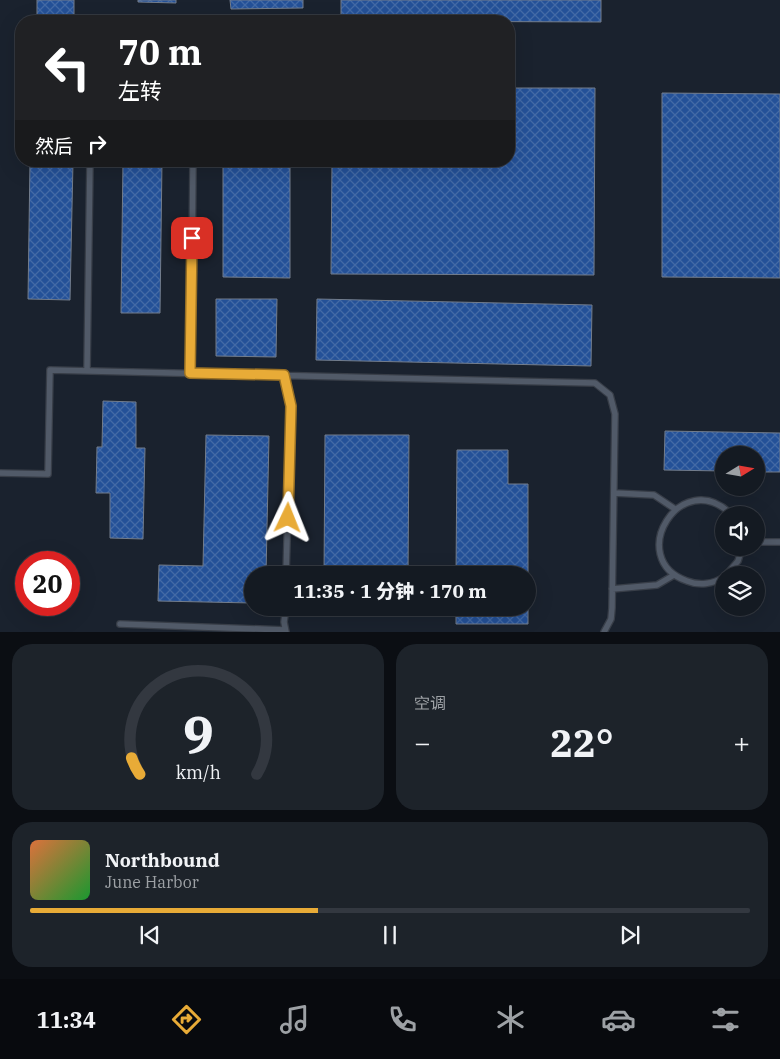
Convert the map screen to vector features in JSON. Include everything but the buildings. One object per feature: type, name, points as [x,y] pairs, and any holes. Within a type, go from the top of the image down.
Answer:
[{"type":"lane","points":[[88,371],[90,167]]},
{"type":"lane","points":[[190,373],[193,167]]},
{"type":"lane","points":[[0,473],[48,474],[50,370],[595,384],[610,395],[614,404],[611,619],[604,632]]},
{"type":"lane","points":[[284,375],[291,406],[286,566]]},
{"type":"lane","points":[[614,492],[654,495],[675,510]]},
{"type":"lane","points":[[715,581],[700,584],[691,583],[674,575],[663,560],[659,542],[663,524],[675,510],[683,505],[701,501],[720,506]]},
{"type":"lane","points":[[765,542],[780,542]]},
{"type":"lane","points":[[612,590],[658,585],[674,575]]},
{"type":"lane","points":[[120,624],[286,631],[286,616]]},
{"type":"route","points":[[192,238],[190,373],[284,375],[291,406],[288,518]]}]
